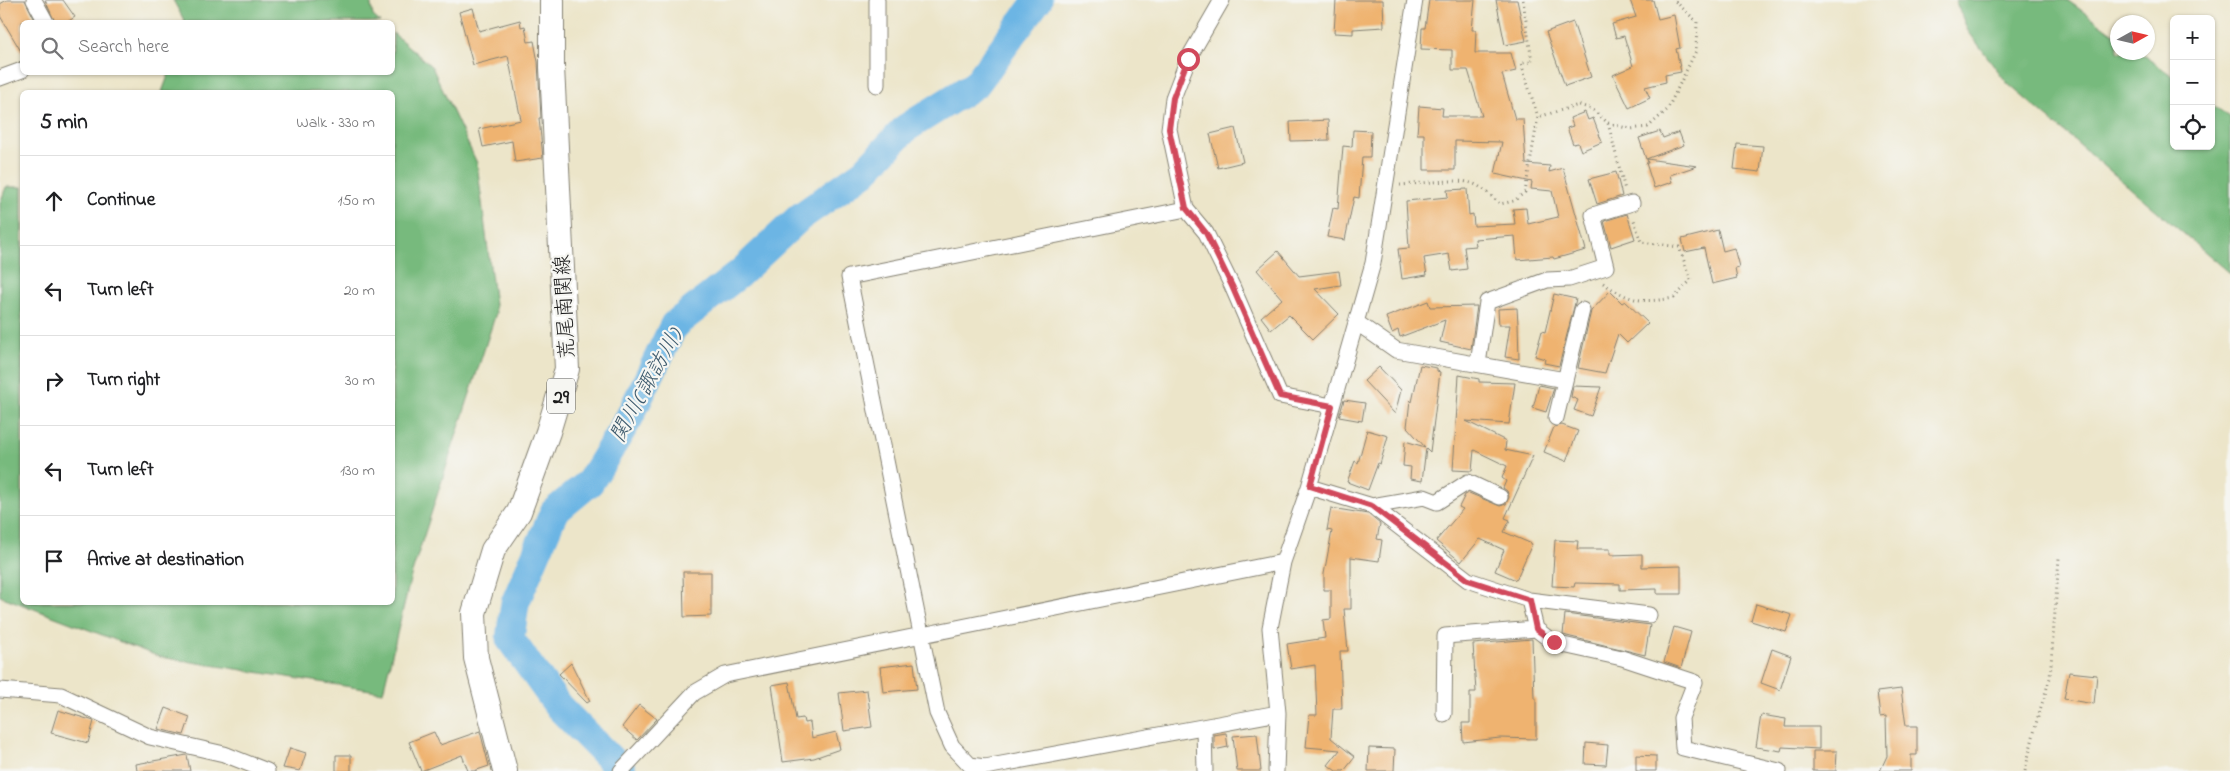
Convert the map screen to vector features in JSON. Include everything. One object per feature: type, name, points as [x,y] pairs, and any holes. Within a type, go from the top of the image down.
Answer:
[{"type":"main road","name":"荒尾南関線","points":[[505,771],[476,658],[474,613],[494,550],[519,512],[559,402],[567,369],[553,86],[552,0]]},
{"type":"street","points":[[34,0],[45,20]]},
{"type":"street","points":[[877,0],[877,85]]},
{"type":"street","points":[[1222,0],[1188,59],[1173,98],[1169,129],[1186,208],[1206,233],[1232,286],[1280,396],[1332,406]]},
{"type":"street","points":[[1276,771],[1278,713],[1270,628],[1283,562],[1310,486],[1373,263],[1415,0]]},
{"type":"street","points":[[0,78],[20,71]]},
{"type":"street","points":[[1478,364],[1487,302],[1547,280],[1569,279],[1606,266],[1594,215],[1630,204]]},
{"type":"street","points":[[1186,208],[850,276],[937,713],[952,746],[970,765],[984,769],[1278,713]]},
{"type":"street","points":[[1556,418],[1582,310]]},
{"type":"street","points":[[1356,322],[1396,350],[1565,380]]},
{"type":"street","points":[[1372,506],[1424,497],[1437,502],[1468,482],[1500,497]]},
{"type":"street","points":[[1310,486],[1372,506],[1468,580],[1530,600],[1649,614]]},
{"type":"street","points":[[621,771],[694,693],[725,675],[1283,562]]},
{"type":"street","points":[[1530,600],[1536,629]]},
{"type":"street","points":[[1444,714],[1445,636],[1536,629],[1554,642],[1622,658],[1695,682],[1681,718],[1683,748],[1778,771]]},
{"type":"street","points":[[0,690],[61,695],[150,737],[224,754],[267,771]]},
{"type":"street","points":[[1204,728],[1205,771]]},
{"type":"path","points":[[1385,186],[1459,181],[1472,183],[1500,204],[1514,202],[1525,192],[1538,117],[1521,63],[1532,62],[1523,0]]},
{"type":"path","points":[[1538,117],[1579,105],[1592,108],[1608,123],[1630,129],[1648,127],[1667,110],[1696,51],[1697,22],[1674,0]]},
{"type":"path","points":[[1588,273],[1620,294],[1646,302],[1674,298],[1691,280],[1679,247],[1641,242],[1608,123]]},
{"type":"path","points":[[2026,771],[2037,720],[2050,678],[2059,558]]},
{"type":"green space","points":[[173,0],[370,0],[373,16],[378,20],[184,20]]},
{"type":"green space","points":[[1955,0],[2067,0],[2110,31],[2110,60],[2150,60],[2170,74],[2170,150],[2215,150],[2215,107],[2230,117],[2230,273],[2008,84],[1968,31]]},
{"type":"green space","points":[[395,35],[432,67],[477,163],[496,313],[411,576],[383,692],[160,657],[24,605],[395,605],[395,90],[163,90],[168,75],[395,75]]},
{"type":"green space","points":[[6,187],[20,187],[20,604],[0,596],[0,203]]},
{"type":"building","points":[[7,0],[25,0],[35,20],[20,20],[20,50],[0,16],[0,4]]},
{"type":"building","points":[[45,0],[63,0],[75,17],[70,20],[54,20]]},
{"type":"building","points":[[1336,0],[1383,0],[1384,27],[1353,29],[1353,34],[1334,33]]},
{"type":"building","points":[[1429,0],[1475,0],[1472,30],[1476,30],[1475,53],[1511,53],[1516,71],[1502,74],[1515,119],[1523,119],[1526,164],[1550,166],[1549,172],[1563,168],[1586,250],[1554,259],[1553,257],[1517,260],[1515,236],[1475,239],[1476,246],[1464,247],[1467,269],[1452,271],[1449,254],[1424,258],[1427,275],[1402,279],[1398,249],[1409,248],[1406,201],[1448,197],[1447,190],[1467,189],[1469,215],[1473,214],[1474,226],[1515,224],[1513,209],[1526,208],[1528,224],[1558,217],[1552,191],[1531,189],[1532,182],[1495,174],[1502,142],[1455,141],[1455,170],[1424,170],[1424,134],[1417,134],[1419,106],[1443,108],[1442,116],[1482,116],[1468,70],[1452,70],[1452,50],[1421,49],[1422,28],[1425,28]]},
{"type":"building","points":[[1496,0],[1517,0],[1526,41],[1505,45]]},
{"type":"building","points":[[1630,0],[1653,0],[1658,19],[1674,15],[1680,48],[1676,49],[1681,72],[1665,75],[1666,82],[1645,87],[1650,98],[1629,108],[1613,75],[1633,66],[1624,36],[1616,38],[1612,24],[1636,17]]},
{"type":"building","points":[[473,8],[479,31],[520,20],[521,27],[525,26],[528,42],[534,41],[538,62],[541,118],[539,118],[543,158],[515,162],[512,141],[483,147],[479,129],[521,120],[508,56],[473,65],[459,12]]},
{"type":"building","points":[[1573,22],[1591,77],[1565,86],[1546,32]]},
{"type":"building","points":[[1585,112],[1588,120],[1593,118],[1602,142],[1581,151],[1578,143],[1573,144],[1567,128],[1573,126],[1570,118]]},
{"type":"building","points":[[1328,120],[1329,140],[1291,141],[1290,122]]},
{"type":"building","points":[[1235,128],[1243,162],[1218,168],[1210,134]]},
{"type":"building","points":[[1353,130],[1371,131],[1370,157],[1362,157],[1359,198],[1354,197],[1345,240],[1327,237],[1333,208],[1338,209],[1343,146],[1352,147]]},
{"type":"building","points":[[1660,131],[1663,138],[1679,132],[1684,145],[1646,159],[1639,138]]},
{"type":"building","points":[[1737,144],[1763,146],[1760,172],[1734,169]]},
{"type":"building","points":[[1647,159],[1697,166],[1670,175],[1672,182],[1654,188],[1646,163],[1648,163]]},
{"type":"building","points":[[1616,172],[1622,196],[1597,204],[1589,179]]},
{"type":"building","points":[[1627,214],[1635,239],[1611,247],[1604,221]]},
{"type":"building","points":[[1718,230],[1723,251],[1734,248],[1739,267],[1735,268],[1737,278],[1712,284],[1704,248],[1685,252],[1682,239]]},
{"type":"building","points":[[1278,251],[1299,276],[1339,271],[1341,285],[1315,289],[1339,314],[1313,339],[1289,315],[1271,330],[1261,317],[1282,299],[1257,270]]},
{"type":"building","points":[[1610,291],[1622,303],[1625,301],[1648,323],[1627,343],[1618,334],[1605,373],[1578,368],[1591,311]]},
{"type":"building","points":[[1554,294],[1576,299],[1559,366],[1544,363],[1545,359],[1535,356],[1542,331],[1545,332]]},
{"type":"building","points":[[1428,301],[1430,307],[1477,306],[1471,349],[1440,342],[1445,320],[1400,337],[1398,330],[1392,333],[1386,317]]},
{"type":"building","points":[[1517,308],[1519,359],[1505,357],[1510,325],[1499,325],[1498,309]]},
{"type":"building","points":[[1420,365],[1437,368],[1437,371],[1440,372],[1430,452],[1426,448],[1422,481],[1410,479],[1411,467],[1403,466],[1405,441],[1425,447],[1407,427],[1410,400],[1412,402]]},
{"type":"building","points":[[1379,367],[1401,390],[1395,414],[1364,381]]},
{"type":"building","points":[[1459,375],[1479,379],[1479,382],[1515,383],[1509,424],[1466,421],[1506,441],[1505,450],[1533,456],[1505,518],[1510,520],[1504,532],[1532,544],[1516,580],[1495,571],[1504,550],[1480,539],[1461,562],[1436,541],[1463,509],[1459,507],[1465,495],[1469,493],[1500,506],[1506,504],[1509,497],[1507,491],[1503,488],[1506,481],[1502,478],[1507,466],[1474,450],[1472,471],[1453,470]]},
{"type":"building","points":[[1539,385],[1554,388],[1546,412],[1533,408]]},
{"type":"building","points":[[1573,386],[1601,387],[1591,416],[1574,410],[1578,400],[1571,397]]},
{"type":"building","points":[[1344,400],[1365,403],[1362,421],[1339,417]]},
{"type":"building","points":[[1562,425],[1578,431],[1566,461],[1544,452],[1554,427]]},
{"type":"building","points":[[1367,430],[1388,436],[1380,464],[1378,463],[1368,490],[1347,482],[1355,461],[1358,463]]},
{"type":"building","points":[[1331,508],[1368,514],[1380,524],[1377,539],[1382,540],[1379,561],[1351,557],[1351,609],[1344,609],[1348,651],[1340,651],[1342,709],[1333,709],[1331,738],[1355,757],[1344,771],[1336,771],[1328,765],[1340,750],[1306,747],[1309,715],[1317,715],[1315,665],[1291,669],[1287,644],[1325,638],[1323,620],[1331,619],[1331,590],[1324,590],[1324,574],[1332,531],[1327,530]]},
{"type":"building","points":[[1555,540],[1578,541],[1577,549],[1610,549],[1610,555],[1642,554],[1642,567],[1681,566],[1681,594],[1657,594],[1657,589],[1620,590],[1620,584],[1575,583],[1574,587],[1552,586]]},
{"type":"building","points":[[683,572],[711,572],[711,616],[684,617]]},
{"type":"building","points":[[1756,604],[1792,615],[1786,632],[1751,621]]},
{"type":"building","points":[[1565,614],[1650,625],[1645,655],[1563,635]]},
{"type":"building","points":[[1674,627],[1691,632],[1681,668],[1664,662]]},
{"type":"building","points":[[1532,639],[1534,698],[1536,698],[1536,739],[1500,738],[1463,742],[1462,723],[1470,723],[1470,692],[1476,692],[1473,644]]},
{"type":"building","points":[[1772,649],[1791,656],[1780,690],[1761,683]]},
{"type":"building","points":[[571,663],[590,701],[587,703],[559,674]]},
{"type":"building","points":[[914,663],[917,689],[883,692],[880,667]]},
{"type":"building","points":[[2069,672],[2097,675],[2094,704],[2064,699]]},
{"type":"building","points":[[789,682],[796,719],[803,718],[804,723],[810,722],[812,738],[836,732],[840,749],[814,758],[783,762],[772,685]]},
{"type":"building","points":[[1901,689],[1906,726],[1917,726],[1917,755],[1911,755],[1911,771],[1880,771],[1887,756],[1886,716],[1880,717],[1877,692]]},
{"type":"building","points":[[867,690],[872,727],[844,731],[839,693]]},
{"type":"building","points":[[639,705],[657,719],[637,740],[622,727]]},
{"type":"building","points":[[166,708],[190,717],[184,735],[158,729]]},
{"type":"building","points":[[58,710],[94,721],[88,743],[51,733]]},
{"type":"building","points":[[1761,715],[1786,719],[1785,727],[1819,727],[1819,749],[1782,747],[1781,751],[1756,747]]},
{"type":"building","points":[[480,731],[489,766],[474,771],[468,771],[462,755],[421,771],[409,742],[434,732],[440,745]]},
{"type":"building","points":[[1226,733],[1228,747],[1214,750],[1214,735]]},
{"type":"building","points":[[1257,734],[1261,771],[1237,771],[1233,736]]},
{"type":"building","points":[[1586,743],[1608,745],[1606,765],[1585,764]]},
{"type":"building","points":[[290,748],[306,753],[300,771],[283,768]]},
{"type":"building","points":[[1369,748],[1395,749],[1394,771],[1368,771]]},
{"type":"building","points":[[1813,751],[1837,751],[1836,771],[1813,771]]},
{"type":"building","points":[[187,755],[190,771],[137,771],[136,764]]},
{"type":"building","points":[[336,755],[351,755],[351,771],[336,771]]},
{"type":"building","points":[[1636,755],[1656,756],[1656,771],[1636,771]]},
{"type":"waterway","name":"関川(諏訪川)","points":[[622,771],[559,707],[510,639],[515,603],[554,512],[590,482],[629,418],[674,325],[739,274],[800,217],[864,172],[906,128],[976,84],[1038,0]]},
{"type":"route","points":[[1188,59],[1173,98],[1169,129],[1186,208],[1206,233],[1232,286],[1280,396],[1332,406],[1310,486],[1372,506],[1468,580],[1530,600],[1536,629],[1554,642]]}]
